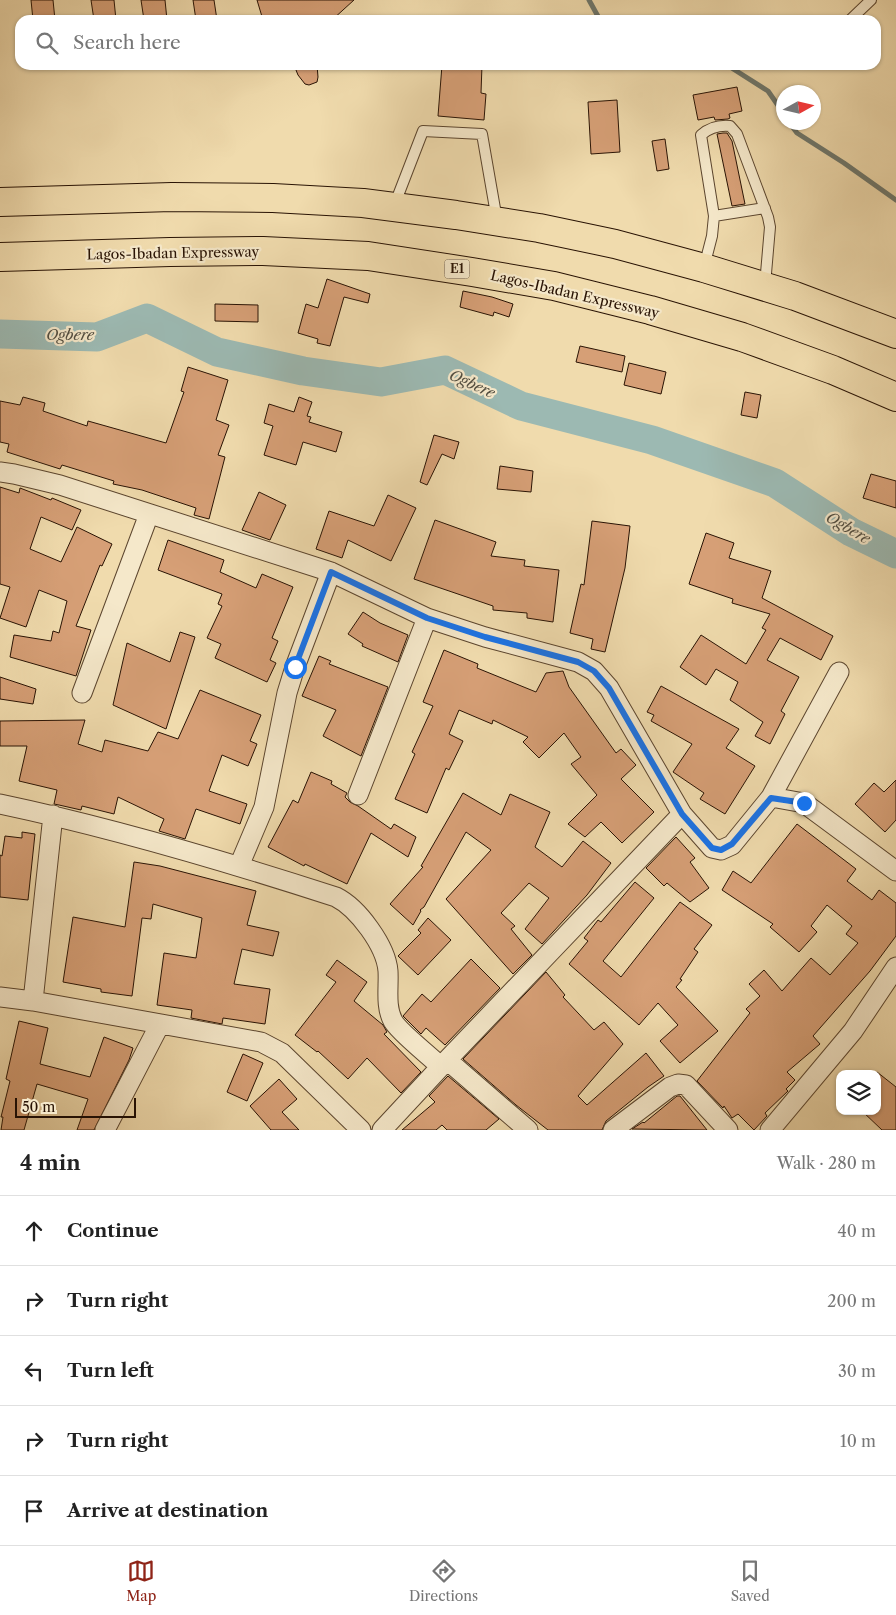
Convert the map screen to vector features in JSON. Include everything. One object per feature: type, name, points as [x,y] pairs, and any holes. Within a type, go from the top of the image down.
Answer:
[{"type":"highway","points":[[0,202],[172,197],[255,197],[363,203],[539,228],[615,244],[765,286],[896,334]]},
{"type":"highway","name":"Lagos-Ibadan Expressway","points":[[0,257],[263,251],[368,256],[453,269],[554,286],[650,310],[724,332],[833,370],[896,397]]},
{"type":"street","points":[[0,472],[60,485],[331,572],[427,618],[485,637],[578,662],[594,671],[609,688],[682,814],[712,848],[721,850],[732,844],[771,798],[839,672]]},
{"type":"street","points":[[82,693],[149,514]]},
{"type":"street","points":[[239,866],[264,807],[287,694],[295,667],[331,572]]},
{"type":"street","points":[[358,795],[427,618]]},
{"type":"street","points":[[771,798],[804,803],[896,871]]},
{"type":"street","points":[[0,804],[53,815],[239,866],[336,897],[346,902],[355,911],[380,945],[385,955],[388,969],[388,1004],[394,1023],[528,1130]]},
{"type":"street","points":[[382,1130],[443,1063],[682,814]]},
{"type":"street","points":[[33,1001],[53,815]]},
{"type":"street","points":[[770,1130],[853,1031],[896,968]]},
{"type":"street","points":[[0,997],[33,1001],[261,1042],[282,1053],[361,1130]]},
{"type":"street","points":[[105,1130],[160,1024]]},
{"type":"street","points":[[613,1130],[670,1086],[678,1084],[686,1085],[728,1130]]},
{"type":"lane","points":[[855,15],[871,0]]},
{"type":"lane","points":[[704,268],[712,236],[714,216],[701,134],[723,126],[730,126],[737,134],[765,208],[770,227],[765,286]]},
{"type":"lane","points":[[393,207],[424,131],[482,134],[498,222]]},
{"type":"lane","points":[[714,216],[765,208]]},
{"type":"building","points":[[31,0],[53,0],[54,15],[32,15]]},
{"type":"building","points":[[91,0],[114,0],[116,15],[93,15]]},
{"type":"building","points":[[141,0],[165,0],[166,15],[143,15]]},
{"type":"building","points":[[193,0],[214,0],[216,15],[195,15]]},
{"type":"building","points":[[257,0],[354,0],[338,15],[262,15]]},
{"type":"building","points":[[296,70],[317,70],[317,82],[309,85],[305,84]]},
{"type":"building","points":[[442,70],[482,70],[481,93],[486,94],[484,120],[438,116]]},
{"type":"building","points":[[737,87],[742,111],[729,114],[730,118],[728,119],[715,120],[714,117],[698,120],[693,95]]},
{"type":"building","points":[[617,100],[620,152],[591,154],[588,102]]},
{"type":"building","points":[[727,133],[732,141],[745,204],[732,206],[717,134]]},
{"type":"building","points":[[665,139],[669,169],[657,171],[652,141]]},
{"type":"building","points":[[327,279],[370,294],[368,303],[344,297],[330,346],[317,343],[318,339],[298,333],[306,304],[318,308]]},
{"type":"building","points":[[463,291],[513,304],[509,317],[494,312],[493,316],[460,307]]},
{"type":"building","points":[[215,304],[258,305],[258,322],[215,321]]},
{"type":"building","points":[[580,346],[625,356],[622,372],[576,362]]},
{"type":"building","points":[[629,363],[666,372],[661,394],[624,385]]},
{"type":"building","points":[[188,367],[228,380],[216,420],[229,425],[218,455],[225,457],[209,519],[194,515],[196,508],[142,490],[113,484],[114,481],[62,465],[60,469],[7,452],[9,444],[0,442],[0,401],[20,405],[23,397],[45,403],[43,411],[87,426],[88,421],[166,443],[184,392],[181,391]]},
{"type":"building","points":[[745,392],[761,395],[757,418],[741,415]]},
{"type":"building","points":[[299,397],[312,402],[307,416],[311,417],[309,422],[342,432],[336,452],[303,442],[296,465],[264,455],[273,426],[264,423],[269,404],[294,412]]},
{"type":"building","points":[[434,435],[459,442],[454,459],[442,454],[427,485],[420,482]]},
{"type":"building","points":[[500,466],[533,471],[531,492],[497,489]]},
{"type":"building","points":[[871,474],[896,481],[896,508],[863,498]]},
{"type":"building","points":[[0,487],[19,493],[20,488],[81,510],[72,530],[41,517],[30,549],[61,562],[77,527],[112,544],[102,566],[100,565],[76,626],[91,630],[76,676],[10,657],[14,635],[51,641],[53,631],[59,633],[67,601],[39,590],[26,627],[0,618],[10,587],[0,584]]},
{"type":"building","points":[[259,492],[286,505],[270,540],[242,530]]},
{"type":"building","points":[[388,495],[416,508],[391,561],[348,540],[342,558],[316,549],[329,511],[374,526]]},
{"type":"building","points":[[435,520],[496,542],[491,556],[525,560],[524,566],[559,570],[553,622],[527,618],[527,613],[493,610],[493,606],[414,579]]},
{"type":"building","points":[[592,521],[630,526],[625,568],[605,652],[591,649],[593,639],[570,633],[581,584],[584,585]]},
{"type":"building","points":[[706,533],[734,543],[729,558],[771,571],[762,598],[833,636],[821,660],[780,638],[767,660],[799,677],[781,711],[785,714],[770,744],[755,736],[763,722],[730,700],[738,682],[716,669],[706,685],[680,667],[701,635],[746,664],[766,630],[762,628],[770,614],[732,603],[733,599],[689,584]]},
{"type":"building","points":[[168,540],[224,560],[220,572],[256,588],[262,574],[293,587],[272,638],[278,641],[270,660],[276,663],[267,682],[215,658],[221,644],[207,638],[222,606],[218,604],[222,594],[158,570]]},
{"type":"building","points":[[363,612],[380,623],[408,635],[398,662],[362,646],[363,644],[348,634]]},
{"type":"building","points":[[180,632],[195,637],[166,729],[113,705],[127,643],[170,662]]},
{"type":"building","points":[[444,650],[478,664],[477,668],[536,692],[546,673],[563,671],[569,687],[616,753],[621,749],[636,765],[621,779],[654,812],[622,843],[601,822],[585,837],[568,824],[597,795],[571,764],[581,757],[564,733],[539,758],[523,742],[528,737],[493,720],[492,724],[459,710],[449,734],[463,741],[449,770],[446,768],[427,813],[395,799],[415,754],[412,752],[433,706],[423,702]]},
{"type":"building","points":[[319,656],[331,661],[329,664],[388,687],[361,756],[323,736],[336,710],[302,696]]},
{"type":"building","points":[[0,677],[36,689],[33,704],[0,699]]},
{"type":"building","points":[[661,686],[739,729],[726,748],[755,766],[725,814],[700,799],[704,793],[673,772],[692,744],[651,721],[654,715],[647,712]]},
{"type":"building","points":[[200,690],[261,715],[250,741],[257,744],[248,766],[222,755],[209,791],[247,804],[240,824],[196,809],[185,839],[159,831],[164,819],[118,797],[114,814],[82,806],[81,810],[54,804],[57,790],[19,781],[27,746],[0,746],[0,721],[85,720],[78,744],[102,752],[105,740],[148,751],[158,732],[178,739]]},
{"type":"building","points":[[311,772],[332,781],[331,784],[347,793],[345,797],[350,802],[391,829],[394,824],[416,837],[408,857],[371,833],[347,884],[305,864],[304,866],[268,847],[293,800],[298,803]]},
{"type":"building","points":[[896,780],[896,820],[885,832],[855,804],[874,783],[884,792]]},
{"type":"building","points":[[463,793],[501,815],[510,794],[550,812],[535,847],[562,867],[583,841],[611,863],[587,895],[542,944],[525,929],[549,898],[529,883],[501,913],[515,926],[511,929],[532,955],[513,974],[446,899],[491,850],[466,832],[413,925],[390,904],[423,867],[421,866]]},
{"type":"building","points":[[797,824],[856,869],[847,881],[872,900],[879,890],[896,903],[896,936],[870,971],[813,1036],[820,1044],[787,1072],[795,1080],[786,1089],[788,1091],[765,1113],[767,1116],[754,1130],[738,1114],[732,1118],[724,1106],[723,1108],[697,1081],[750,1013],[746,1009],[760,996],[749,984],[764,970],[782,991],[811,958],[830,975],[858,943],[846,934],[852,926],[827,905],[811,926],[817,932],[799,952],[770,927],[773,924],[722,890],[733,871],[751,883]]},
{"type":"building","points":[[22,832],[35,834],[28,900],[0,897],[0,855],[2,856],[5,836],[22,838]]},
{"type":"building","points":[[676,837],[695,858],[690,862],[709,888],[690,902],[667,883],[664,886],[646,868]]},
{"type":"building","points":[[134,862],[160,866],[256,891],[247,925],[279,932],[273,956],[242,949],[234,984],[270,989],[265,1024],[223,1018],[222,1024],[191,1018],[192,1010],[157,1005],[164,953],[196,958],[202,918],[153,904],[151,919],[142,918],[132,996],[101,992],[101,989],[63,982],[73,917],[125,927]]},
{"type":"building","points":[[635,882],[654,898],[603,961],[621,977],[680,902],[712,925],[694,949],[698,952],[676,987],[718,1031],[680,1063],[660,1041],[678,1025],[658,1003],[639,1025],[569,964],[588,941],[584,938],[598,920],[601,922]]},
{"type":"building","points":[[428,918],[451,940],[418,975],[398,956],[421,933],[418,930]]},
{"type":"building","points":[[471,959],[500,988],[445,1045],[426,1028],[421,1034],[403,1016],[422,994],[431,1002]]},
{"type":"building","points":[[337,960],[367,982],[354,1001],[383,1025],[387,1032],[384,1034],[421,1072],[401,1093],[367,1058],[348,1079],[318,1051],[295,1035],[336,982],[326,975]]},
{"type":"building","points":[[546,972],[565,995],[563,997],[594,1030],[604,1022],[623,1044],[578,1096],[587,1105],[646,1053],[664,1076],[606,1121],[602,1130],[548,1130],[463,1059]]},
{"type":"building","points":[[19,1021],[48,1028],[40,1064],[90,1077],[104,1037],[133,1048],[129,1060],[94,1130],[77,1130],[88,1099],[37,1084],[24,1130],[1,1130],[3,1117],[1,1117],[10,1081],[6,1079]]},
{"type":"building","points":[[243,1054],[263,1063],[247,1101],[227,1092]]},
{"type":"building","points":[[881,1075],[896,1087],[896,1130],[882,1130],[866,1115],[881,1115]]},
{"type":"building","points":[[448,1076],[499,1119],[486,1130],[447,1130],[442,1125],[436,1130],[402,1130],[435,1102],[429,1096]]},
{"type":"building","points":[[279,1079],[297,1099],[282,1112],[299,1130],[271,1130],[250,1106]]},
{"type":"building","points":[[677,1096],[680,1096],[707,1130],[632,1129],[644,1123]]},
{"type":"waterway","points":[[589,0],[597,15]]},
{"type":"waterway","points":[[735,70],[768,91],[776,102]]},
{"type":"waterway","points":[[795,130],[896,200]]},
{"type":"waterway","name":"Ogbere","points":[[0,334],[97,337],[147,318],[217,352],[303,371],[381,382],[445,370],[521,406],[652,440],[775,483],[851,532],[896,554]]},
{"type":"route","points":[[295,667],[331,572],[427,618],[485,637],[578,662],[594,671],[609,688],[682,814],[712,848],[721,850],[732,844],[771,798],[804,803]]}]
